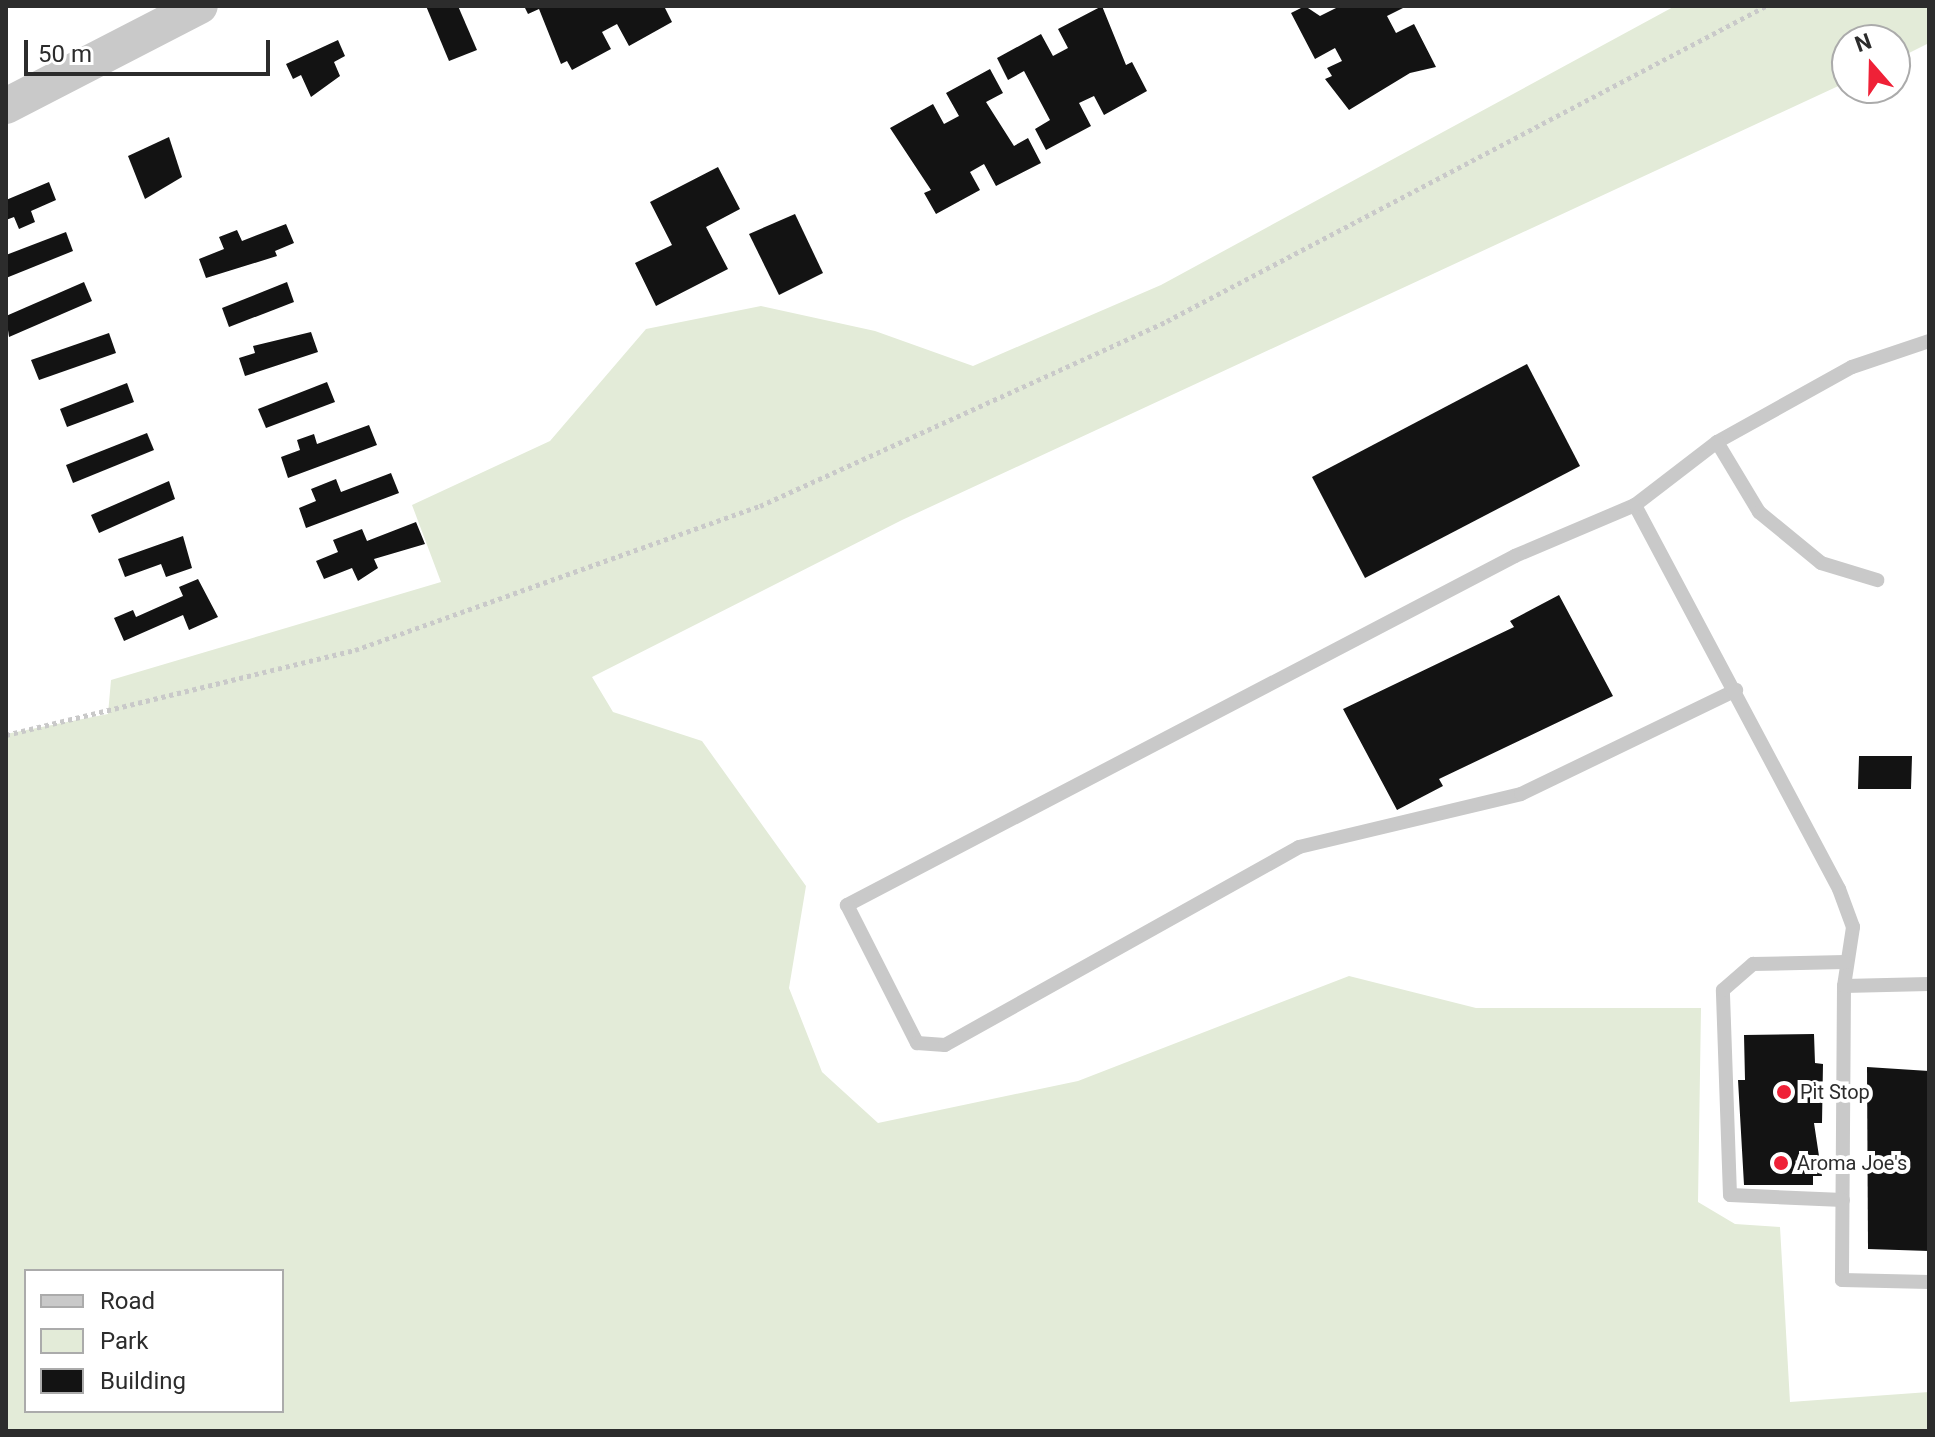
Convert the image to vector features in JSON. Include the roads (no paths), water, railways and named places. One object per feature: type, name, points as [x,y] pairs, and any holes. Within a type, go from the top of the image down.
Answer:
[{"type":"street","points":[[10,95],[200,6]]},
{"type":"lane","points":[[1736,690],[1521,794],[1299,847],[945,1045],[917,1043],[847,905],[1515,556],[1635,505],[1717,442],[1852,367],[1929,341]]},
{"type":"lane","points":[[1717,442],[1759,512],[1821,563],[1877,580]]},
{"type":"lane","points":[[1635,505],[1736,690],[1839,889],[1853,927],[1845,962],[1844,986],[1842,1280],[1929,1282]]},
{"type":"lane","points":[[1843,1200],[1730,1195],[1723,990],[1753,964],[1845,962]]},
{"type":"lane","points":[[1844,986],[1929,984]]},
{"type":"place","name":"Pit Stop","points":[[1784,1092]]},
{"type":"place","name":"Aroma Joe's","points":[[1781,1163]]}]
